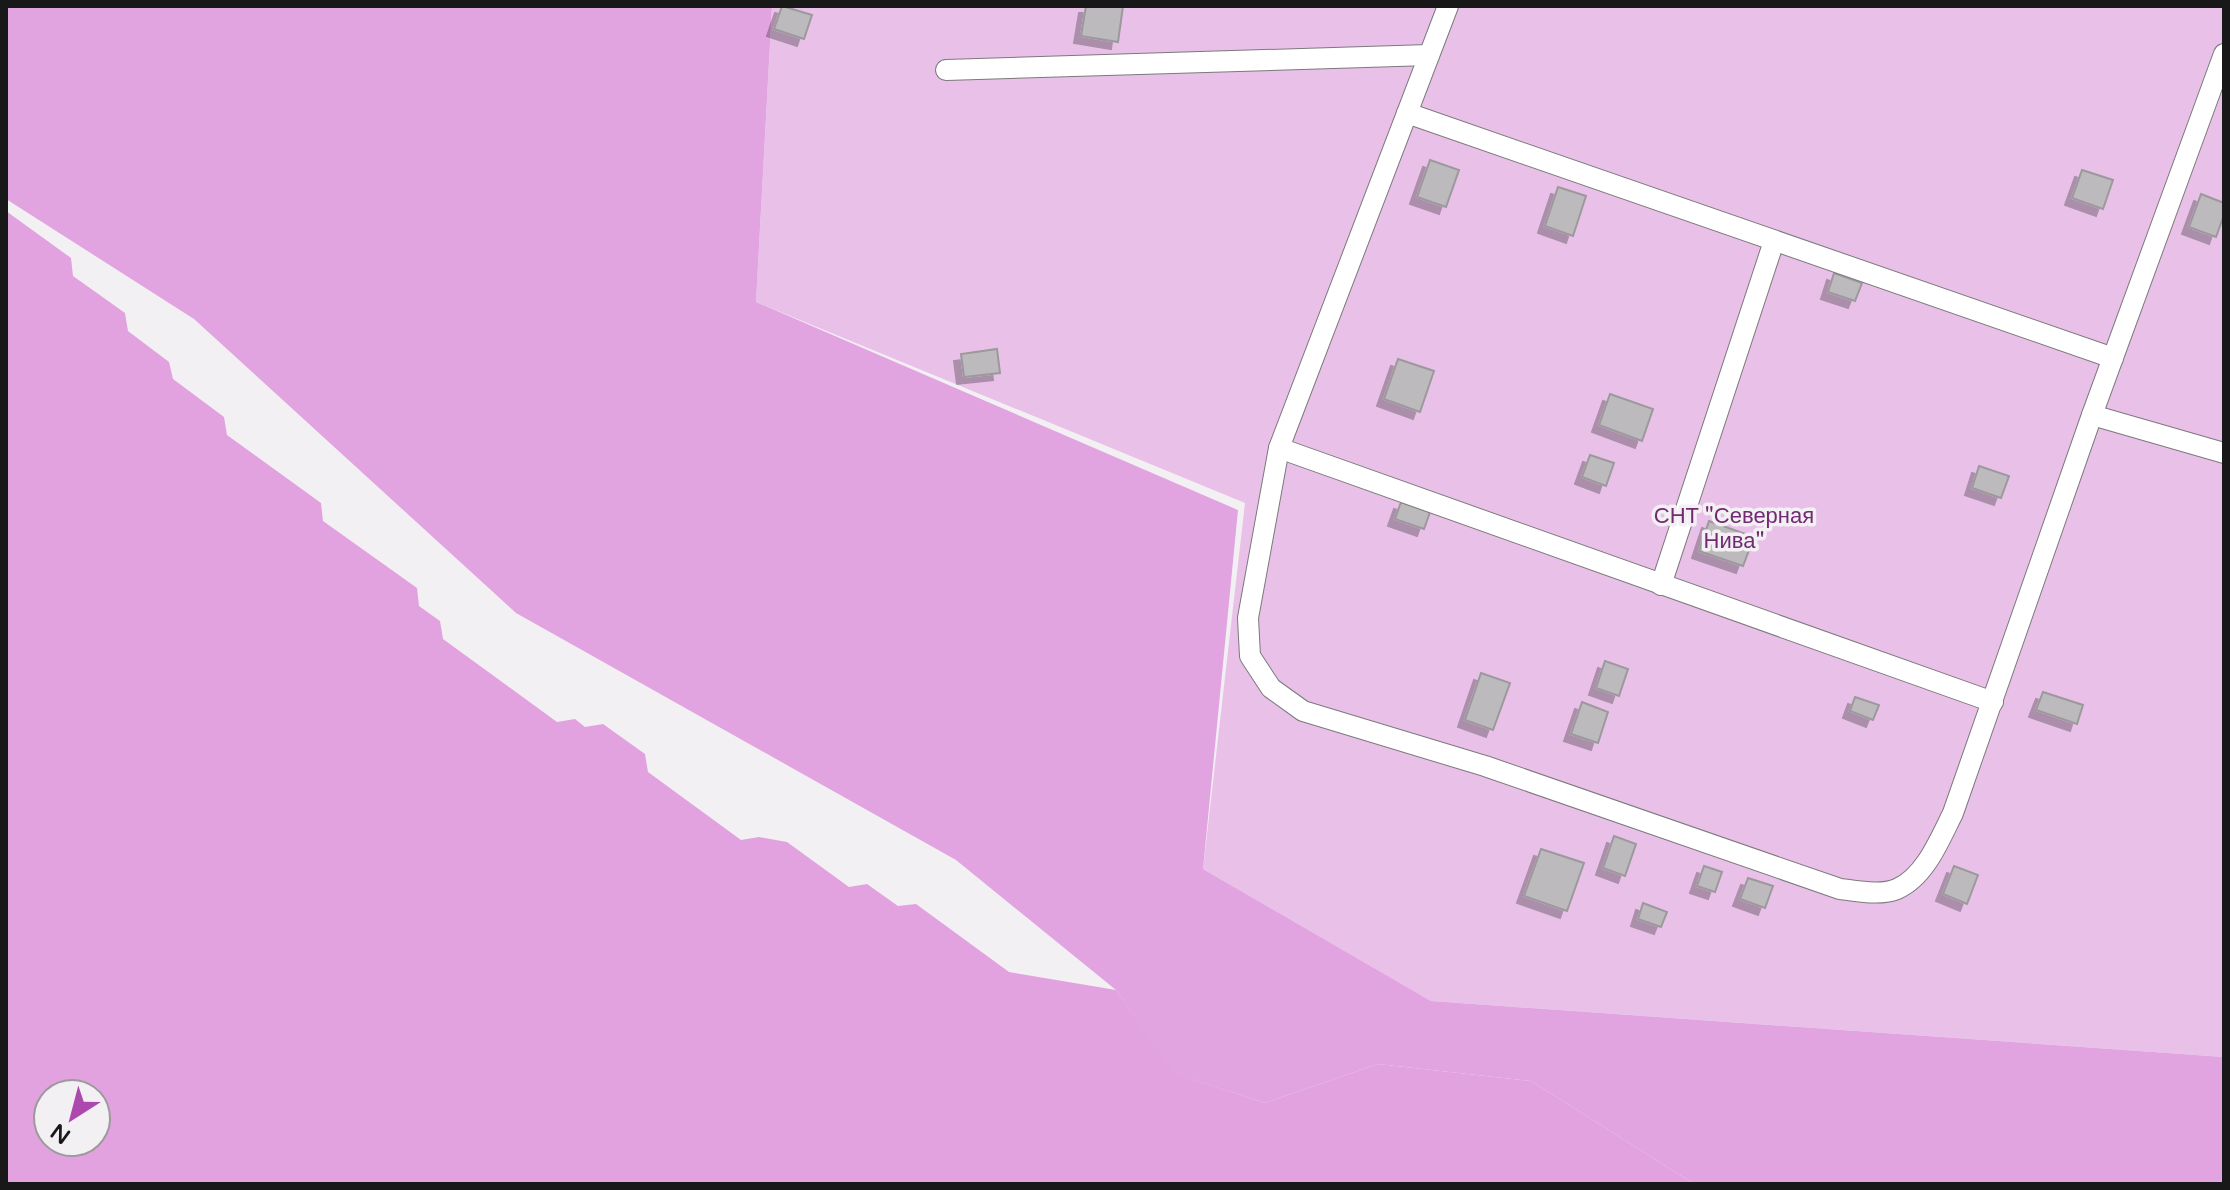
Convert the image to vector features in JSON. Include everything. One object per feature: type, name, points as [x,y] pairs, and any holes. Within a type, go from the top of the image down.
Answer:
[{"type":"lane","points":[[1448,6],[1279,448],[1248,618],[1250,656],[1271,688],[1303,711],[1485,766],[1840,889],[1876,893],[1897,889],[1915,875],[1936,847],[1953,813],[2092,415],[2224,54]]},
{"type":"lane","points":[[946,70],[1429,55]]},
{"type":"lane","points":[[1407,113],[2113,358]]},
{"type":"lane","points":[[1661,585],[1774,241]]},
{"type":"lane","points":[[2092,415],[2224,453]]},
{"type":"lane","points":[[1279,448],[1993,702]]},
{"type":"green space","name":"СНТ \"Северная Нива\"","points":[[772,6],[2224,6],[2224,1057],[1431,1001],[1203,869],[1245,503],[756,302]]},
{"type":"shaded area","points":[[6,6],[772,6],[756,302],[1238,510],[1203,869],[1431,1001],[2224,1057],[2224,1184],[1694,1184],[1531,1081],[1378,1064],[1265,1103],[1172,1073],[1116,990],[956,860],[516,613],[194,319],[6,199]]},
{"type":"shaded area","points":[[6,211],[71,258],[73,276],[125,313],[128,331],[169,362],[173,379],[224,417],[227,435],[321,503],[323,521],[417,588],[419,606],[440,621],[443,639],[557,722],[575,719],[585,727],[603,724],[645,754],[648,772],[741,840],[759,837],[787,842],[849,887],[867,884],[898,906],[916,904],[1009,972],[1116,990],[1173,1073],[1265,1103],[1378,1064],[1531,1081],[1694,1184],[6,1184]]},
{"type":"building","points":[[782,6],[812,15],[804,39],[774,29]]},
{"type":"building","points":[[1086,6],[1123,6],[1118,42],[1081,36]]},
{"type":"building","points":[[1430,160],[1459,170],[1446,207],[1417,197]]},
{"type":"building","points":[[2082,170],[2113,180],[2103,209],[2072,198]]},
{"type":"building","points":[[1558,187],[1586,196],[1573,236],[1545,226]]},
{"type":"building","points":[[2201,194],[2224,203],[2224,215],[2216,237],[2189,227]]},
{"type":"building","points":[[1834,273],[1862,283],[1855,301],[1828,292]]},
{"type":"building","points":[[997,349],[1000,373],[964,377],[961,354]]},
{"type":"building","points":[[1398,359],[1434,371],[1420,412],[1384,399]]},
{"type":"building","points":[[1610,394],[1653,409],[1642,441],[1599,425]]},
{"type":"building","points":[[1590,455],[1614,463],[1606,486],[1582,477]]},
{"type":"building","points":[[1979,466],[2009,476],[2001,498],[1972,488]]},
{"type":"building","points":[[1401,502],[1430,512],[1424,529],[1395,519]]},
{"type":"building","points":[[1709,521],[1754,537],[1743,566],[1699,551]]},
{"type":"building","points":[[1605,661],[1628,669],[1619,696],[1596,688]]},
{"type":"building","points":[[1481,673],[1510,683],[1493,730],[1465,720]]},
{"type":"building","points":[[2043,692],[2083,705],[2077,724],[2036,710]]},
{"type":"building","points":[[1855,697],[1879,705],[1873,720],[1850,711]]},
{"type":"building","points":[[1582,702],[1608,712],[1598,743],[1571,734]]},
{"type":"building","points":[[1614,836],[1636,844],[1625,876],[1603,868]]},
{"type":"building","points":[[1541,849],[1584,863],[1567,911],[1524,896]]},
{"type":"building","points":[[1704,866],[1722,872],[1715,892],[1697,886]]},
{"type":"building","points":[[1954,866],[1978,875],[1967,904],[1943,894]]},
{"type":"building","points":[[1748,878],[1773,886],[1765,908],[1740,899]]},
{"type":"building","points":[[1643,903],[1667,912],[1661,927],[1638,919]]}]
